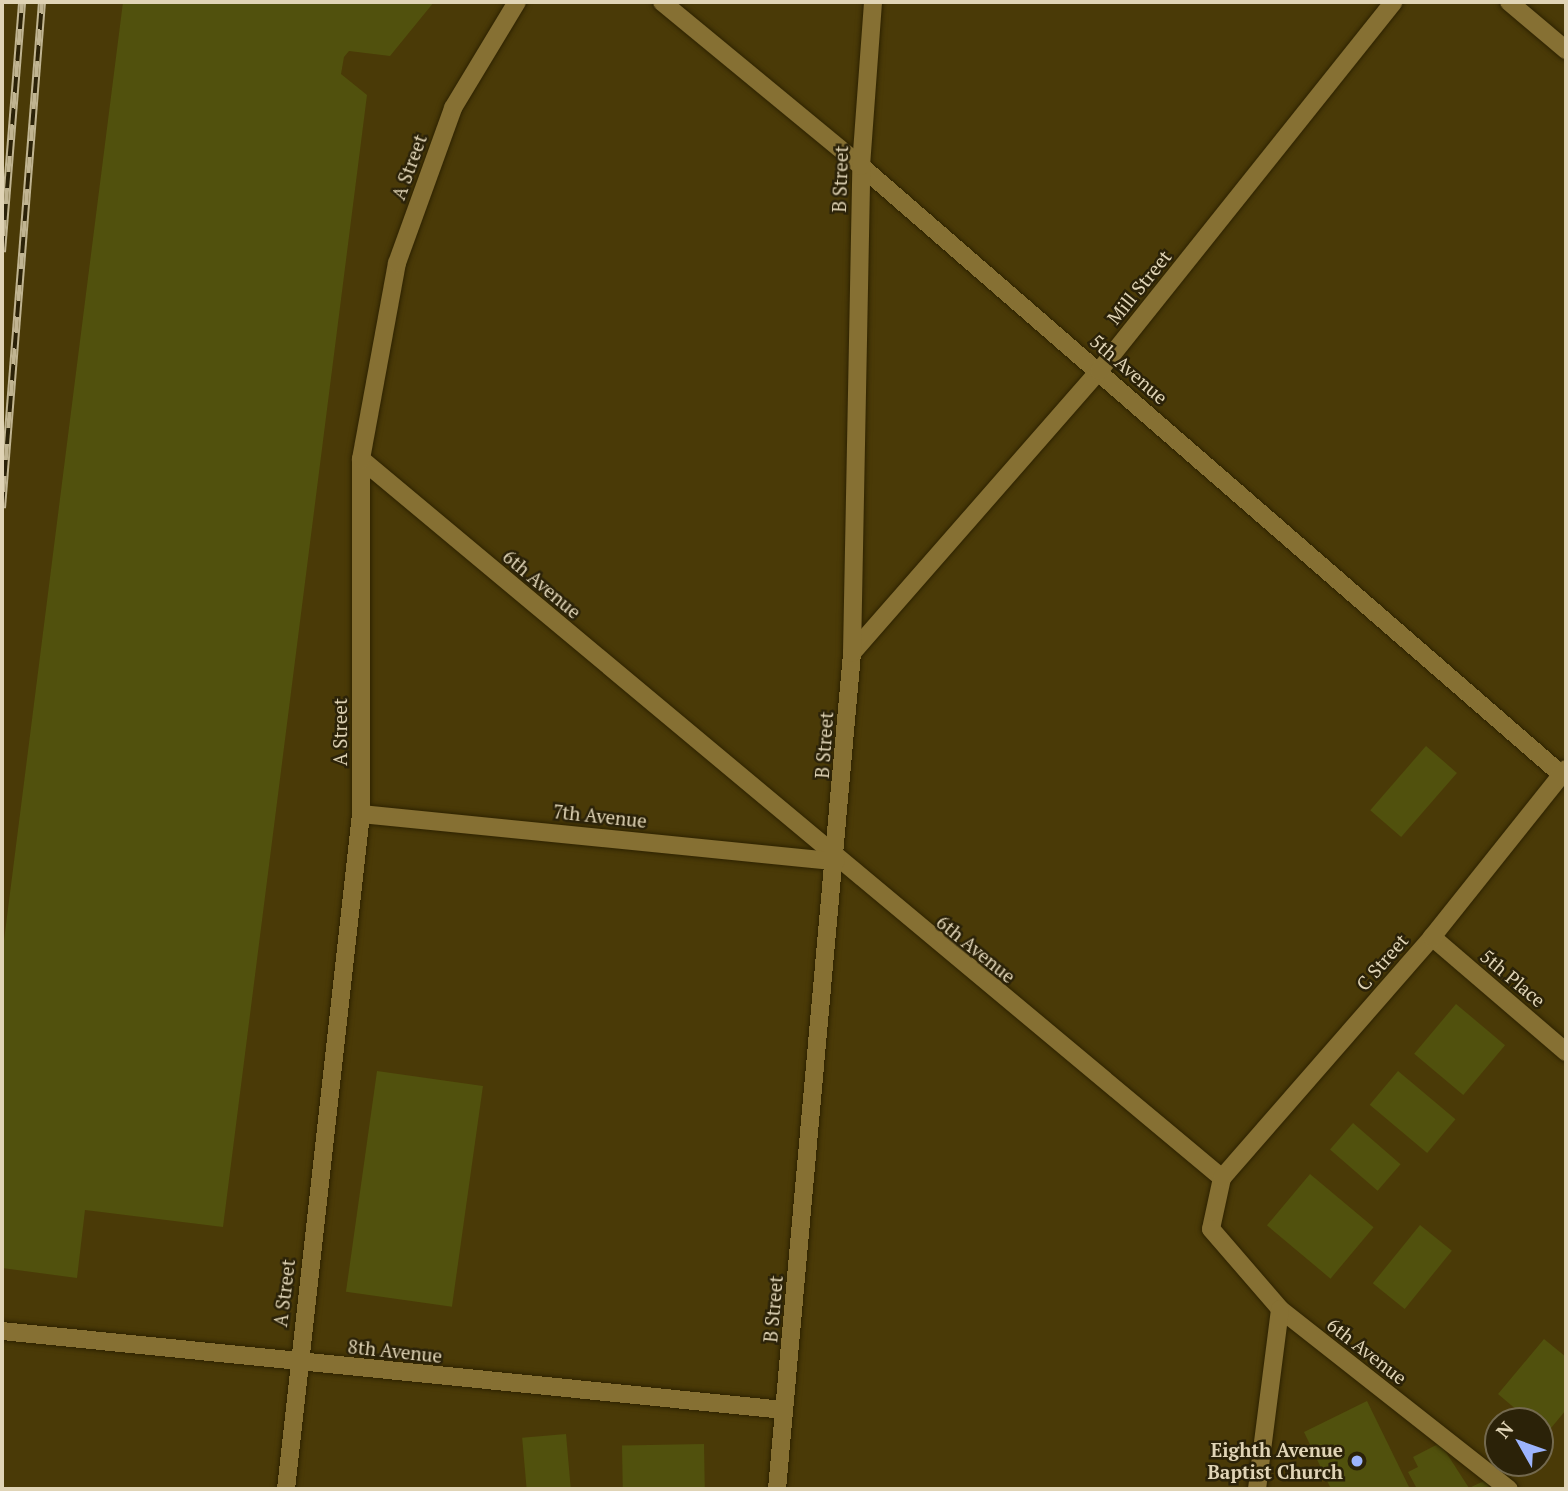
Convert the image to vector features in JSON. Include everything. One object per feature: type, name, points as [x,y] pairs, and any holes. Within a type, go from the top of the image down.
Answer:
[{"type":"street","name":"A Street","points":[[286,1489],[297,1362],[361,814],[361,459],[397,264],[453,108],[517,2]]},
{"type":"street","name":"5th Avenue","points":[[662,2],[860,166],[1564,772]]},
{"type":"street","name":"B Street","points":[[778,1489],[836,861],[852,653],[860,166],[873,2]]},
{"type":"street","name":"Mill Street","points":[[852,653],[1099,371],[1394,2]]},
{"type":"street","points":[[1509,2],[1566,50]]},
{"type":"street","name":"6th Avenue","points":[[361,459],[836,861],[1222,1178],[1210,1229],[1280,1309],[1509,1489]]},
{"type":"street","name":"C Street","points":[[1222,1178],[1432,937],[1564,772]]},
{"type":"street","name":"7th Avenue","points":[[361,814],[836,861]]},
{"type":"street","name":"5th Place","points":[[1432,937],[1566,1052]]},
{"type":"street","points":[[1257,1489],[1280,1309]]},
{"type":"street","name":"8th Avenue","points":[[2,1331],[785,1410]]},
{"type":"building","points":[[123,2],[434,2],[390,56],[349,51],[344,57],[341,74],[367,95],[223,1227],[85,1210],[77,1278],[2,1268],[2,956]]},
{"type":"building","points":[[1426,746],[1457,773],[1401,837],[1370,810]]},
{"type":"building","points":[[1456,1004],[1505,1045],[1463,1095],[1414,1054]]},
{"type":"building","points":[[377,1071],[483,1086],[452,1307],[346,1292]]},
{"type":"building","points":[[1398,1071],[1455,1119],[1427,1153],[1370,1105]]},
{"type":"building","points":[[1353,1123],[1401,1164],[1378,1191],[1330,1149]]},
{"type":"building","points":[[1310,1174],[1374,1227],[1331,1279],[1267,1225]]},
{"type":"building","points":[[1420,1225],[1452,1251],[1405,1309],[1373,1283]]},
{"type":"building","points":[[1544,1339],[1566,1357],[1566,1410],[1554,1424],[1554,1407],[1513,1407],[1498,1394]]},
{"type":"building","name":"Eighth Avenue Baptist Church","points":[[1367,1401],[1410,1489],[1331,1489],[1304,1432]]},
{"type":"building","points":[[566,1434],[571,1489],[527,1489],[522,1438]]},
{"type":"building","points":[[1440,1443],[1469,1488],[1486,1480],[1490,1489],[1417,1489],[1408,1472],[1418,1467],[1413,1457]]},
{"type":"building","points":[[704,1444],[705,1489],[623,1489],[622,1445]]},
{"type":"railway","points":[[2,252],[22,2]]},
{"type":"railway","points":[[2,508],[42,2]]},
{"type":"place","name":"Eighth Avenue Baptist Church","points":[[1357,1461]]}]
